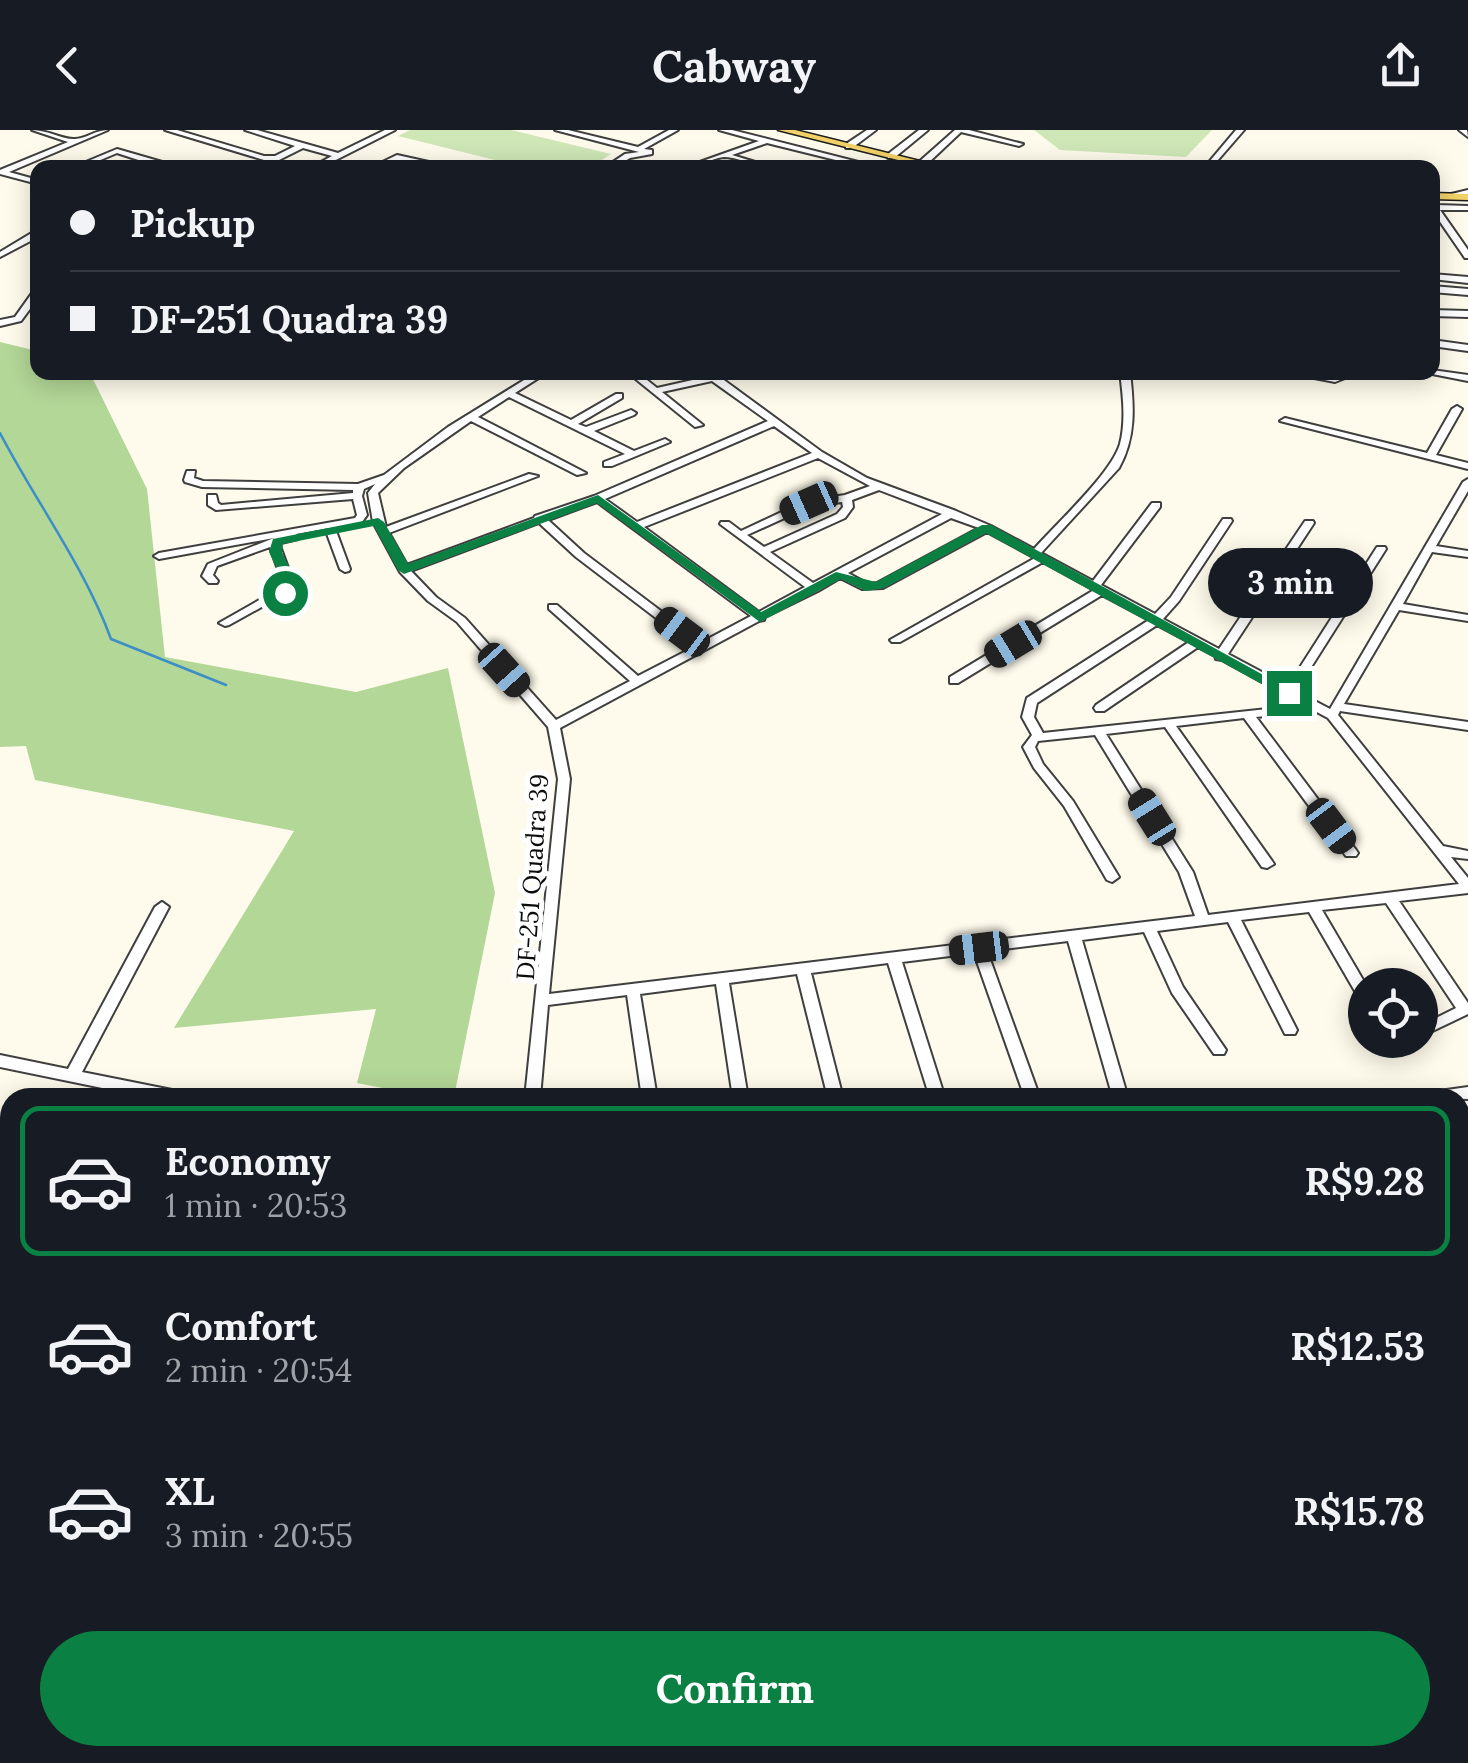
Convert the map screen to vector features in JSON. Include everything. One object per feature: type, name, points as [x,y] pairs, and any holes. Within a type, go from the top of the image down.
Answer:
[{"type":"main road","points":[[791,131],[910,160]]},
{"type":"main road","points":[[1440,200],[1468,195]]},
{"type":"street","points":[[36,130],[76,142]]},
{"type":"street","points":[[31,160],[104,130]]},
{"type":"street","points":[[169,130],[268,158],[302,146]]},
{"type":"street","points":[[249,130],[338,155]]},
{"type":"street","points":[[328,160],[390,130]]},
{"type":"street","points":[[544,130],[646,154],[649,152],[642,147],[674,130]]},
{"type":"street","points":[[559,130],[626,151]]},
{"type":"street","points":[[722,130],[847,160]]},
{"type":"street","points":[[850,146],[872,130]]},
{"type":"street","points":[[891,156],[924,130]]},
{"type":"street","points":[[927,160],[960,130],[1019,144]]},
{"type":"street","points":[[1214,160],[1240,130]]},
{"type":"street","points":[[709,160],[766,140]]},
{"type":"street","points":[[95,160],[117,151],[147,160]]},
{"type":"street","points":[[616,160],[626,151]]},
{"type":"street","points":[[724,155],[742,160]]},
{"type":"street","points":[[1,172],[30,160]]},
{"type":"street","points":[[1,172],[30,180]]},
{"type":"street","points":[[1440,204],[1468,208]]},
{"type":"street","points":[[1440,214],[1468,256]]},
{"type":"street","points":[[0,255],[30,239]]},
{"type":"street","points":[[1440,277],[1468,280]]},
{"type":"street","points":[[1440,289],[1468,292]]},
{"type":"street","points":[[0,323],[18,318],[30,302]]},
{"type":"street","points":[[1440,313],[1468,314]]},
{"type":"street","points":[[1440,344],[1468,348]]},
{"type":"street","points":[[1440,374],[1468,378]]},
{"type":"street","points":[[212,497],[215,508],[220,508],[358,492],[532,380]]},
{"type":"street","points":[[641,380],[698,425]]},
{"type":"street","points":[[654,391],[692,380]]},
{"type":"street","points":[[720,380],[819,454],[878,487],[986,528],[1315,707],[1468,726]]},
{"type":"street","points":[[896,640],[1038,557],[1124,452],[1129,423],[1126,380]]},
{"type":"street","points":[[510,394],[631,454]]},
{"type":"street","points":[[571,424],[619,396]]},
{"type":"street","points":[[1430,457],[1457,409]]},
{"type":"street","points":[[585,431],[631,412]]},
{"type":"street","points":[[471,417],[581,473]]},
{"type":"street","points":[[1285,421],[1468,466]]},
{"type":"street","points":[[404,570],[598,498],[775,422]]},
{"type":"street","points":[[608,464],[665,442]]},
{"type":"street","points":[[637,526],[819,454]]},
{"type":"street","points":[[191,473],[190,480],[202,484],[358,492]]},
{"type":"street","points":[[389,475],[372,493],[380,527],[404,570],[432,600],[462,620],[554,726],[952,514]]},
{"type":"street","points":[[213,581],[206,576],[214,564],[277,541],[380,527],[532,476]]},
{"type":"street","points":[[1335,711],[1468,482]]},
{"type":"street","points":[[740,536],[809,503],[848,498],[878,487]]},
{"type":"street","points":[[159,556],[358,520],[362,515],[358,492]]},
{"type":"street","points":[[598,498],[760,618]]},
{"type":"street","points":[[762,552],[841,516],[848,507],[848,498]]},
{"type":"street","points":[[954,680],[1097,589],[1156,505]]},
{"type":"street","points":[[539,518],[580,555],[702,648]]},
{"type":"street","points":[[1040,736],[1028,717],[1031,701],[1155,621],[1175,600],[1227,521]]},
{"type":"street","points":[[1220,656],[1308,523]]},
{"type":"street","points":[[725,524],[814,589]]},
{"type":"street","points":[[841,574],[866,587],[879,586],[986,528]]},
{"type":"street","points":[[331,531],[345,568]]},
{"type":"street","points":[[225,624],[290,587],[276,552],[277,541]]},
{"type":"street","points":[[1431,548],[1468,554]]},
{"type":"street","points":[[1289,693],[1381,549]]},
{"type":"street","points":[[1397,606],[1468,618]]},
{"type":"street","points":[[553,607],[638,682]]},
{"type":"street","points":[[1100,708],[1196,643]]},
{"type":"street","points":[[1112,878],[1069,804],[1032,757],[1031,742],[1040,736],[1315,707]]},
{"type":"street","points":[[1335,711],[1468,887]]},
{"type":"street","points":[[1248,716],[1352,853]]},
{"type":"street","points":[[1167,722],[1267,864]]},
{"type":"street","name":"DF-251 Quadra 39","points":[[533,1088],[564,780],[554,726]]},
{"type":"street","points":[[1098,730],[1186,872],[1203,921]]},
{"type":"street","points":[[1438,850],[1468,855]]},
{"type":"street","points":[[545,1000],[1468,887]]},
{"type":"street","points":[[1390,899],[1466,1008],[1438,1025]]},
{"type":"street","points":[[72,1076],[162,907]]},
{"type":"street","points":[[1314,907],[1349,968]]},
{"type":"street","points":[[1232,917],[1290,1030]]},
{"type":"street","points":[[1150,927],[1177,989],[1219,1050]]},
{"type":"street","points":[[1074,936],[1118,1088]]},
{"type":"street","points":[[979,948],[1029,1088]]},
{"type":"street","points":[[894,959],[935,1088]]},
{"type":"street","points":[[803,970],[833,1088]]},
{"type":"street","points":[[722,980],[739,1088]]},
{"type":"street","points":[[633,991],[648,1088]]},
{"type":"street","points":[[0,1061],[132,1088]]},
{"type":"green space","points":[[410,130],[511,130],[611,154],[602,160],[495,160],[398,136]]},
{"type":"green space","points":[[1034,130],[1212,130],[1186,157],[1060,150]]},
{"type":"green space","points":[[0,342],[30,349],[30,380],[93,380],[147,489],[165,657],[356,692],[448,668],[495,893],[456,1088],[382,1088],[357,1083],[376,1009],[174,1028],[294,831],[35,780],[26,746],[0,747]]},
{"type":"waterway","points":[[0,433],[74,560],[111,639],[226,685]]},
{"type":"route","points":[[285,593],[290,587],[276,552],[277,541],[378,522],[404,570],[598,498],[760,618],[841,574],[866,587],[879,586],[986,528],[1289,693]]}]
